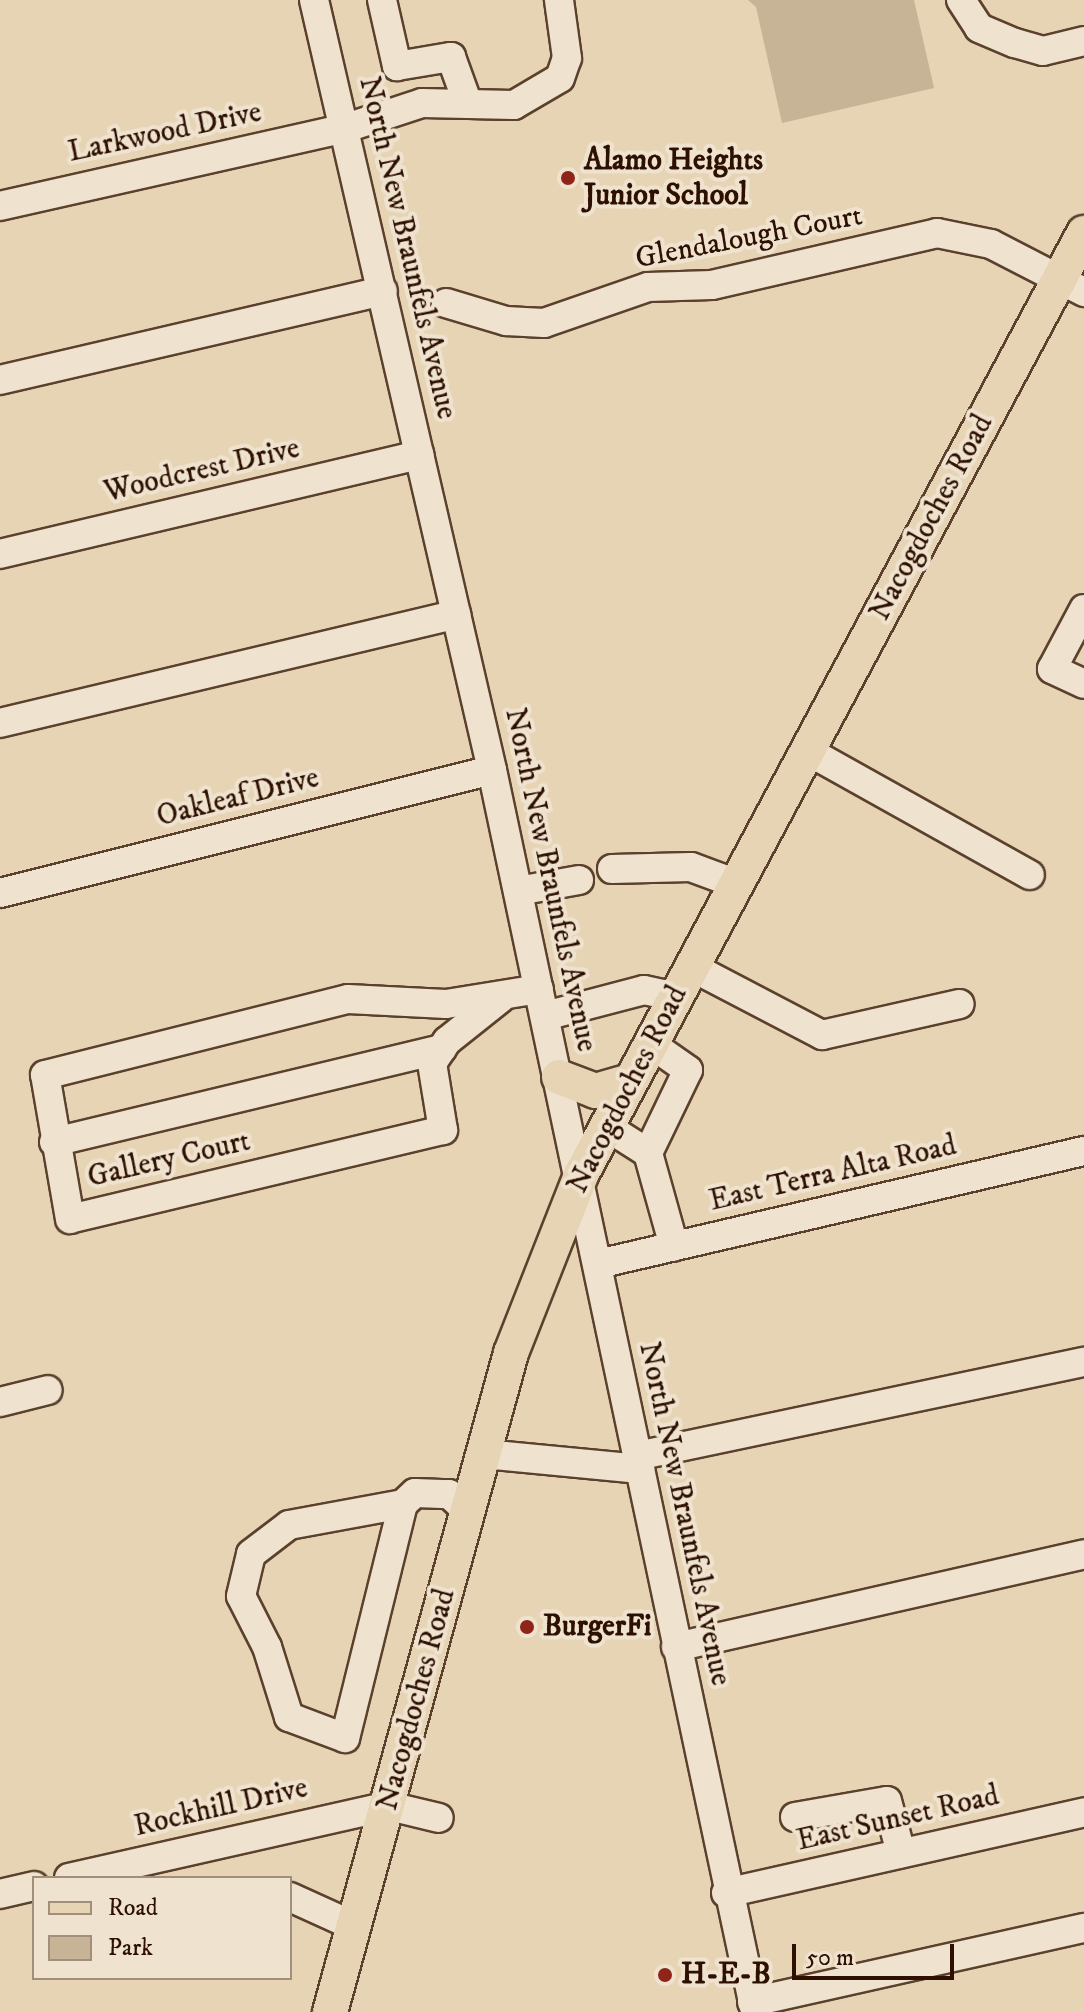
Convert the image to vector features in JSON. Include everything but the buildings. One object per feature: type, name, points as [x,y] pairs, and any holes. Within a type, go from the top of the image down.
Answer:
[{"type":"main road","name":"Nacogdoches Road","points":[[330,2012],[389,1806],[462,1507],[484,1454],[511,1353],[581,1175],[808,751],[1072,285],[1084,233]]},
{"type":"main road","points":[[559,1077],[595,1091],[631,1081]]},
{"type":"street","name":"North New Braunfels Avenue","points":[[314,0],[492,770],[581,1175],[726,1893],[754,2007]]},
{"type":"street","points":[[382,0],[397,66],[451,57],[468,104]]},
{"type":"street","name":"Larkwood Drive","points":[[0,206],[346,128],[422,103],[514,105],[560,78],[567,58],[559,0]]},
{"type":"street","points":[[961,0],[979,28],[1015,43],[1043,51],[1084,41]]},
{"type":"street","name":"Glendalough Court","points":[[446,303],[506,321],[544,323],[648,287],[712,285],[937,233],[991,244],[1072,285]]},
{"type":"street","points":[[0,380],[383,291]]},
{"type":"street","name":"Woodcrest Drive","points":[[0,554],[419,455]]},
{"type":"street","points":[[1084,609],[1052,669],[1084,684]]},
{"type":"street","points":[[0,723],[456,614]]},
{"type":"street","points":[[808,751],[1030,875]]},
{"type":"street","name":"Oakleaf Drive","points":[[0,893],[492,770]]},
{"type":"street","points":[[612,869],[691,867],[737,884]]},
{"type":"street","points":[[518,891],[579,880]]},
{"type":"street","points":[[692,967],[822,1035],[960,1004]]},
{"type":"street","name":"Gallery Court","points":[[501,998],[442,1049],[431,1074],[443,1130],[70,1219],[41,1082],[65,1067],[348,999],[416,1005],[501,998],[542,1002],[644,990],[676,997]]},
{"type":"street","points":[[651,1044],[688,1070],[648,1153],[674,1246]]},
{"type":"street","points":[[54,1142],[442,1049]]},
{"type":"street","points":[[607,1127],[648,1153]]},
{"type":"street","name":"East Terra Alta Road","points":[[598,1264],[1084,1151]]},
{"type":"street","points":[[484,1454],[639,1462],[1084,1362]]},
{"type":"street","points":[[0,1402],[48,1390]]},
{"type":"street","points":[[403,1504],[345,1738],[289,1717],[267,1647],[241,1596],[251,1554],[289,1525],[403,1504],[415,1493],[436,1490],[462,1507]]},
{"type":"street","points":[[676,1647],[1084,1554]]},
{"type":"street","points":[[795,1817],[887,1801],[901,1853]]},
{"type":"street","points":[[389,1806],[439,1818]]},
{"type":"street","name":"Rockhill Drive","points":[[78,1876],[389,1806]]},
{"type":"street","name":"East Sunset Road","points":[[726,1893],[1084,1812]]},
{"type":"street","points":[[0,1894],[32,1886]]},
{"type":"street","points":[[292,1898],[354,1926]]},
{"type":"street","points":[[754,2007],[1084,1928]]},
{"type":"green space","points":[[748,0],[914,0],[934,88],[782,123],[756,7]]},
{"type":"place","name":"Alamo Heights Junior School","points":[[568,178]]},
{"type":"place","name":"BurgerFi","points":[[527,1627]]},
{"type":"place","name":"H-E-B","points":[[665,1975]]}]
